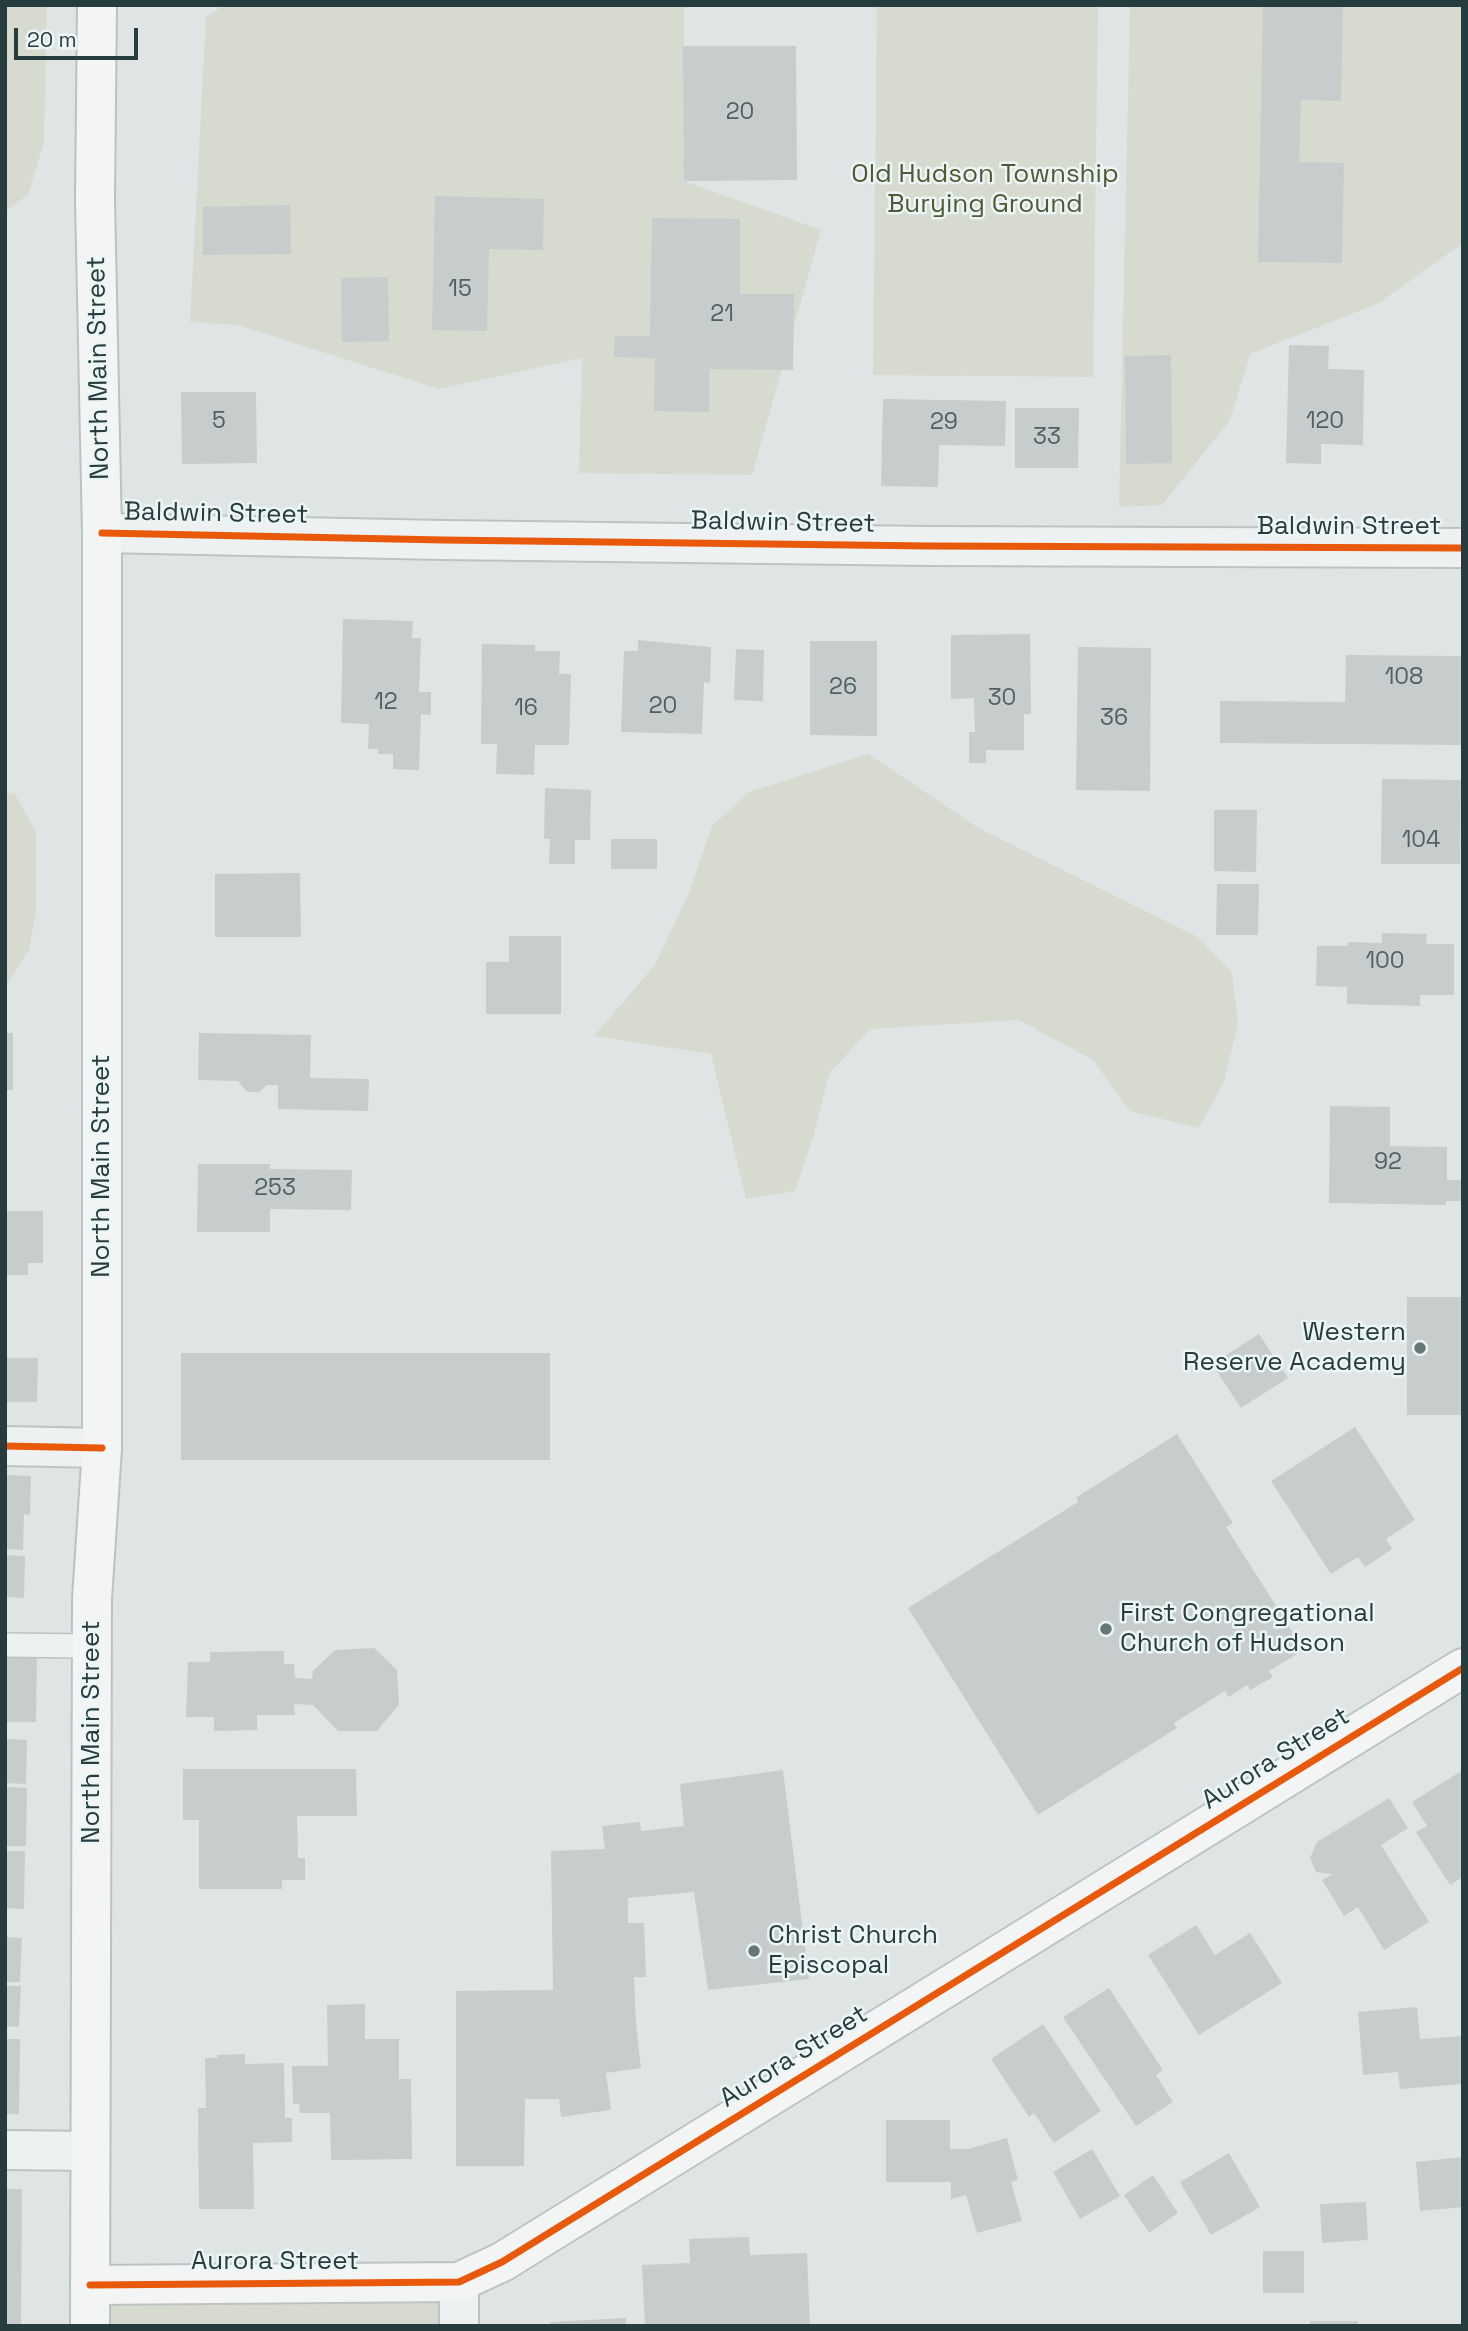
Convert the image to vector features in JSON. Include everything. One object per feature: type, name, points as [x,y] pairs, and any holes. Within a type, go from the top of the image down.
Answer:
[{"type":"main road","name":"North Main Street","points":[[90,2326],[92,1599],[102,1448],[102,533],[96,200],[97,5]]},
{"type":"main road","name":"Aurora Street","points":[[90,2285],[459,2282],[502,2262],[1463,1668]]},
{"type":"street","name":"Baldwin Street","points":[[102,533],[930,546],[1463,548]]},
{"type":"street","points":[[5,1446],[102,1448]]},
{"type":"street","points":[[5,2150],[90,2151]]},
{"type":"street","points":[[459,2282],[459,2326]]},
{"type":"lane","points":[[5,1645],[92,1646]]},
{"type":"green space","points":[[5,5],[47,5],[44,142],[28,195],[5,211]]},
{"type":"green space","points":[[224,5],[684,5],[684,181],[821,230],[752,475],[579,473],[582,358],[439,389],[238,325],[190,322],[206,17]]},
{"type":"green space","name":"Old Hudson Township Burying Ground","points":[[877,5],[1098,5],[1093,377],[873,375]]},
{"type":"green space","points":[[1130,5],[1463,5],[1463,243],[1379,303],[1250,354],[1230,420],[1162,505],[1119,507]]},
{"type":"green space","points":[[868,754],[980,829],[1198,937],[1232,973],[1238,1024],[1224,1081],[1199,1128],[1130,1111],[1093,1060],[1019,1020],[870,1029],[829,1074],[814,1134],[795,1191],[746,1199],[711,1054],[594,1036],[655,965],[689,893],[712,826],[749,792]]},
{"type":"green space","points":[[14,793],[36,832],[36,912],[29,950],[5,987],[5,794]]},
{"type":"green space","points":[[441,2283],[459,2326],[90,2326],[90,2285]]},
{"type":"building","points":[[1263,5],[1343,5],[1341,101],[1301,100],[1299,162],[1344,163],[1342,263],[1258,262]]},
{"type":"building","points":[[683,46],[796,46],[797,180],[684,181]]},
{"type":"building","points":[[435,196],[544,199],[543,250],[489,249],[487,331],[432,330]]},
{"type":"building","points":[[290,205],[291,254],[203,255],[203,207]]},
{"type":"building","points":[[652,218],[740,219],[740,294],[794,294],[793,370],[709,369],[709,412],[654,411],[655,358],[614,357],[615,336],[650,336]]},
{"type":"building","points":[[388,277],[389,341],[342,342],[341,278]]},
{"type":"building","points":[[1289,345],[1329,346],[1328,369],[1364,370],[1363,445],[1321,444],[1321,464],[1286,463]]},
{"type":"building","points":[[1171,355],[1172,463],[1126,464],[1125,356]]},
{"type":"building","points":[[181,392],[256,392],[257,463],[182,464]]},
{"type":"building","points":[[883,399],[1006,401],[1005,446],[939,445],[938,487],[881,486]]},
{"type":"building","points":[[1015,408],[1079,408],[1078,468],[1015,468]]},
{"type":"building","points":[[343,619],[413,621],[412,638],[421,638],[419,692],[431,692],[431,715],[421,714],[419,770],[393,769],[393,754],[378,754],[378,749],[368,749],[369,724],[341,723]]},
{"type":"building","points":[[1030,634],[1031,714],[1024,714],[1024,750],[986,750],[986,763],[969,763],[969,732],[975,732],[974,698],[951,699],[951,635]]},
{"type":"building","points":[[638,640],[711,647],[710,683],[704,682],[702,734],[621,732],[624,651],[638,651]]},
{"type":"building","points":[[810,641],[877,641],[877,736],[810,735]]},
{"type":"building","points":[[482,644],[535,645],[535,651],[560,651],[559,674],[571,674],[569,745],[535,745],[534,775],[496,774],[497,744],[481,744]]},
{"type":"building","points":[[1078,647],[1151,648],[1150,791],[1076,790]]},
{"type":"building","points":[[736,649],[764,650],[763,701],[734,700]]},
{"type":"building","points":[[1346,655],[1463,656],[1462,745],[1220,743],[1220,701],[1345,702]]},
{"type":"building","points":[[1382,779],[1461,780],[1460,864],[1381,864]]},
{"type":"building","points":[[545,788],[591,790],[590,840],[575,840],[575,864],[549,864],[550,839],[544,839]]},
{"type":"building","points":[[1214,810],[1257,810],[1256,872],[1214,871]]},
{"type":"building","points":[[611,839],[657,839],[657,869],[611,869]]},
{"type":"building","points":[[300,873],[301,937],[215,937],[215,874]]},
{"type":"building","points":[[1217,884],[1259,884],[1258,935],[1216,935]]},
{"type":"building","points":[[1382,933],[1427,934],[1426,944],[1454,944],[1454,995],[1420,995],[1420,1006],[1347,1004],[1347,987],[1316,986],[1317,946],[1347,946],[1348,942],[1382,943]]},
{"type":"building","points":[[509,936],[561,936],[561,1014],[486,1014],[486,962],[509,962]]},
{"type":"building","points":[[5,1033],[13,1033],[13,1090],[5,1090]]},
{"type":"building","points":[[199,1033],[311,1035],[310,1078],[369,1079],[368,1111],[278,1109],[278,1085],[267,1085],[259,1092],[247,1092],[238,1081],[198,1080]]},
{"type":"building","points":[[1330,1106],[1390,1107],[1390,1146],[1447,1147],[1447,1180],[1463,1180],[1463,1201],[1446,1201],[1446,1205],[1329,1203]]},
{"type":"building","points":[[198,1164],[270,1164],[270,1169],[352,1170],[351,1210],[270,1209],[270,1232],[197,1232]]},
{"type":"building","points":[[5,1211],[43,1211],[43,1263],[28,1263],[28,1275],[5,1275]]},
{"type":"building","points":[[1407,1297],[1463,1297],[1463,1415],[1407,1415]]},
{"type":"building","points":[[1259,1334],[1288,1378],[1241,1408],[1212,1364]]},
{"type":"building","points":[[181,1353],[550,1353],[550,1460],[181,1460]]},
{"type":"building","points":[[5,1358],[38,1358],[37,1402],[5,1402]]},
{"type":"building","points":[[1355,1427],[1415,1520],[1386,1539],[1392,1549],[1365,1567],[1358,1557],[1331,1574],[1271,1481]]},
{"type":"building","name":"First Congregational Church of Hudson","points":[[1177,1434],[1233,1523],[1226,1527],[1304,1650],[1269,1671],[1273,1677],[1250,1690],[1247,1685],[1229,1697],[1225,1691],[1174,1723],[1177,1728],[1038,1815],[908,1608],[1078,1502],[1077,1497]]},
{"type":"building","points":[[5,1475],[31,1476],[30,1515],[24,1514],[23,1550],[5,1549]]},
{"type":"building","points":[[5,1555],[25,1556],[24,1598],[5,1597]]},
{"type":"building","points":[[374,1648],[397,1670],[399,1705],[377,1731],[338,1731],[313,1705],[294,1704],[295,1715],[257,1715],[257,1730],[214,1731],[214,1717],[186,1717],[188,1662],[210,1662],[210,1652],[284,1651],[284,1664],[294,1664],[295,1678],[312,1679],[313,1671],[335,1650]]},
{"type":"building","points":[[5,1654],[37,1655],[36,1722],[5,1722]]},
{"type":"building","points":[[5,1739],[27,1740],[26,1784],[5,1783]]},
{"type":"building","points":[[183,1769],[356,1769],[357,1816],[297,1816],[298,1858],[305,1858],[305,1880],[282,1880],[282,1889],[199,1889],[199,1820],[183,1820]]},
{"type":"building","name":"Christ Church Episcopal","points":[[783,1770],[809,1979],[708,1990],[694,1892],[628,1898],[628,1923],[644,1923],[646,1977],[634,1977],[641,2068],[606,2073],[611,2110],[561,2117],[559,2099],[525,2099],[524,2166],[456,2166],[456,1991],[553,1990],[551,1851],[605,1849],[602,1826],[640,1822],[641,1831],[684,1826],[680,1784]]},
{"type":"building","points":[[1463,1770],[1463,1877],[1450,1885],[1416,1832],[1427,1826],[1412,1802]]},
{"type":"building","points":[[5,1787],[27,1788],[26,1846],[5,1846]]},
{"type":"building","points":[[1389,1798],[1408,1828],[1381,1845],[1429,1922],[1384,1950],[1358,1907],[1344,1916],[1322,1880],[1333,1874],[1316,1872],[1310,1858],[1317,1842]]},
{"type":"building","points":[[5,1851],[25,1851],[24,1909],[5,1908]]},
{"type":"building","points":[[1196,1925],[1215,1955],[1250,1933],[1282,1983],[1199,2035],[1148,1955]]},
{"type":"building","points":[[5,1937],[22,1938],[20,1982],[5,1982]]},
{"type":"building","points":[[5,1986],[21,1986],[19,2027],[5,2026]]},
{"type":"building","points":[[1109,1988],[1163,2070],[1156,2075],[1173,2102],[1136,2126],[1063,2017]]},
{"type":"building","points":[[365,2004],[365,2039],[399,2039],[399,2079],[411,2079],[412,2159],[331,2160],[330,2113],[300,2113],[299,2104],[293,2104],[292,2066],[328,2066],[327,2005]]},
{"type":"building","points":[[1417,2007],[1420,2039],[1463,2036],[1463,2084],[1400,2089],[1398,2072],[1363,2075],[1358,2012]]},
{"type":"building","points":[[1043,2024],[1101,2111],[1054,2143],[1034,2113],[1029,2117],[991,2059]]},
{"type":"building","points":[[5,2039],[20,2039],[19,2114],[5,2114]]},
{"type":"building","points":[[245,2054],[245,2064],[284,2063],[285,2118],[292,2118],[292,2142],[253,2143],[254,2209],[199,2209],[198,2108],[206,2108],[205,2058]]},
{"type":"building","points":[[886,2120],[950,2120],[950,2149],[968,2149],[1007,2138],[1018,2180],[1011,2182],[1022,2221],[977,2233],[966,2195],[951,2199],[951,2182],[886,2182]]},
{"type":"building","points":[[1092,2149],[1120,2196],[1080,2219],[1053,2172]]},
{"type":"building","points":[[1229,2153],[1260,2207],[1211,2235],[1180,2182]]},
{"type":"building","points":[[1463,2157],[1463,2207],[1420,2211],[1416,2162]]},
{"type":"building","points":[[1153,2175],[1178,2213],[1149,2233],[1124,2195]]},
{"type":"building","points":[[5,2189],[22,2189],[21,2326],[5,2326]]},
{"type":"building","points":[[1366,2202],[1368,2240],[1322,2243],[1320,2204]]},
{"type":"building","points":[[749,2237],[750,2255],[807,2253],[810,2326],[645,2326],[642,2265],[690,2263],[689,2239]]},
{"type":"building","points":[[1263,2251],[1304,2251],[1304,2293],[1263,2293]]},
{"type":"building","points":[[626,2318],[626,2326],[550,2326],[550,2322]]},
{"type":"building","points":[[1310,2321],[1358,2321],[1358,2326],[1310,2326]]},
{"type":"cycle path","points":[[102,533],[930,546],[1463,548]]},
{"type":"cycle path","points":[[5,1446],[102,1448]]},
{"type":"cycle path","points":[[90,2285],[459,2282],[502,2262],[1463,1668]]},
{"type":"place","name":"Western Reserve Academy","points":[[1420,1348]]},
{"type":"place","name":"First Congregational Church of Hudson","points":[[1106,1629]]},
{"type":"place","name":"Christ Church Episcopal","points":[[754,1951]]}]
